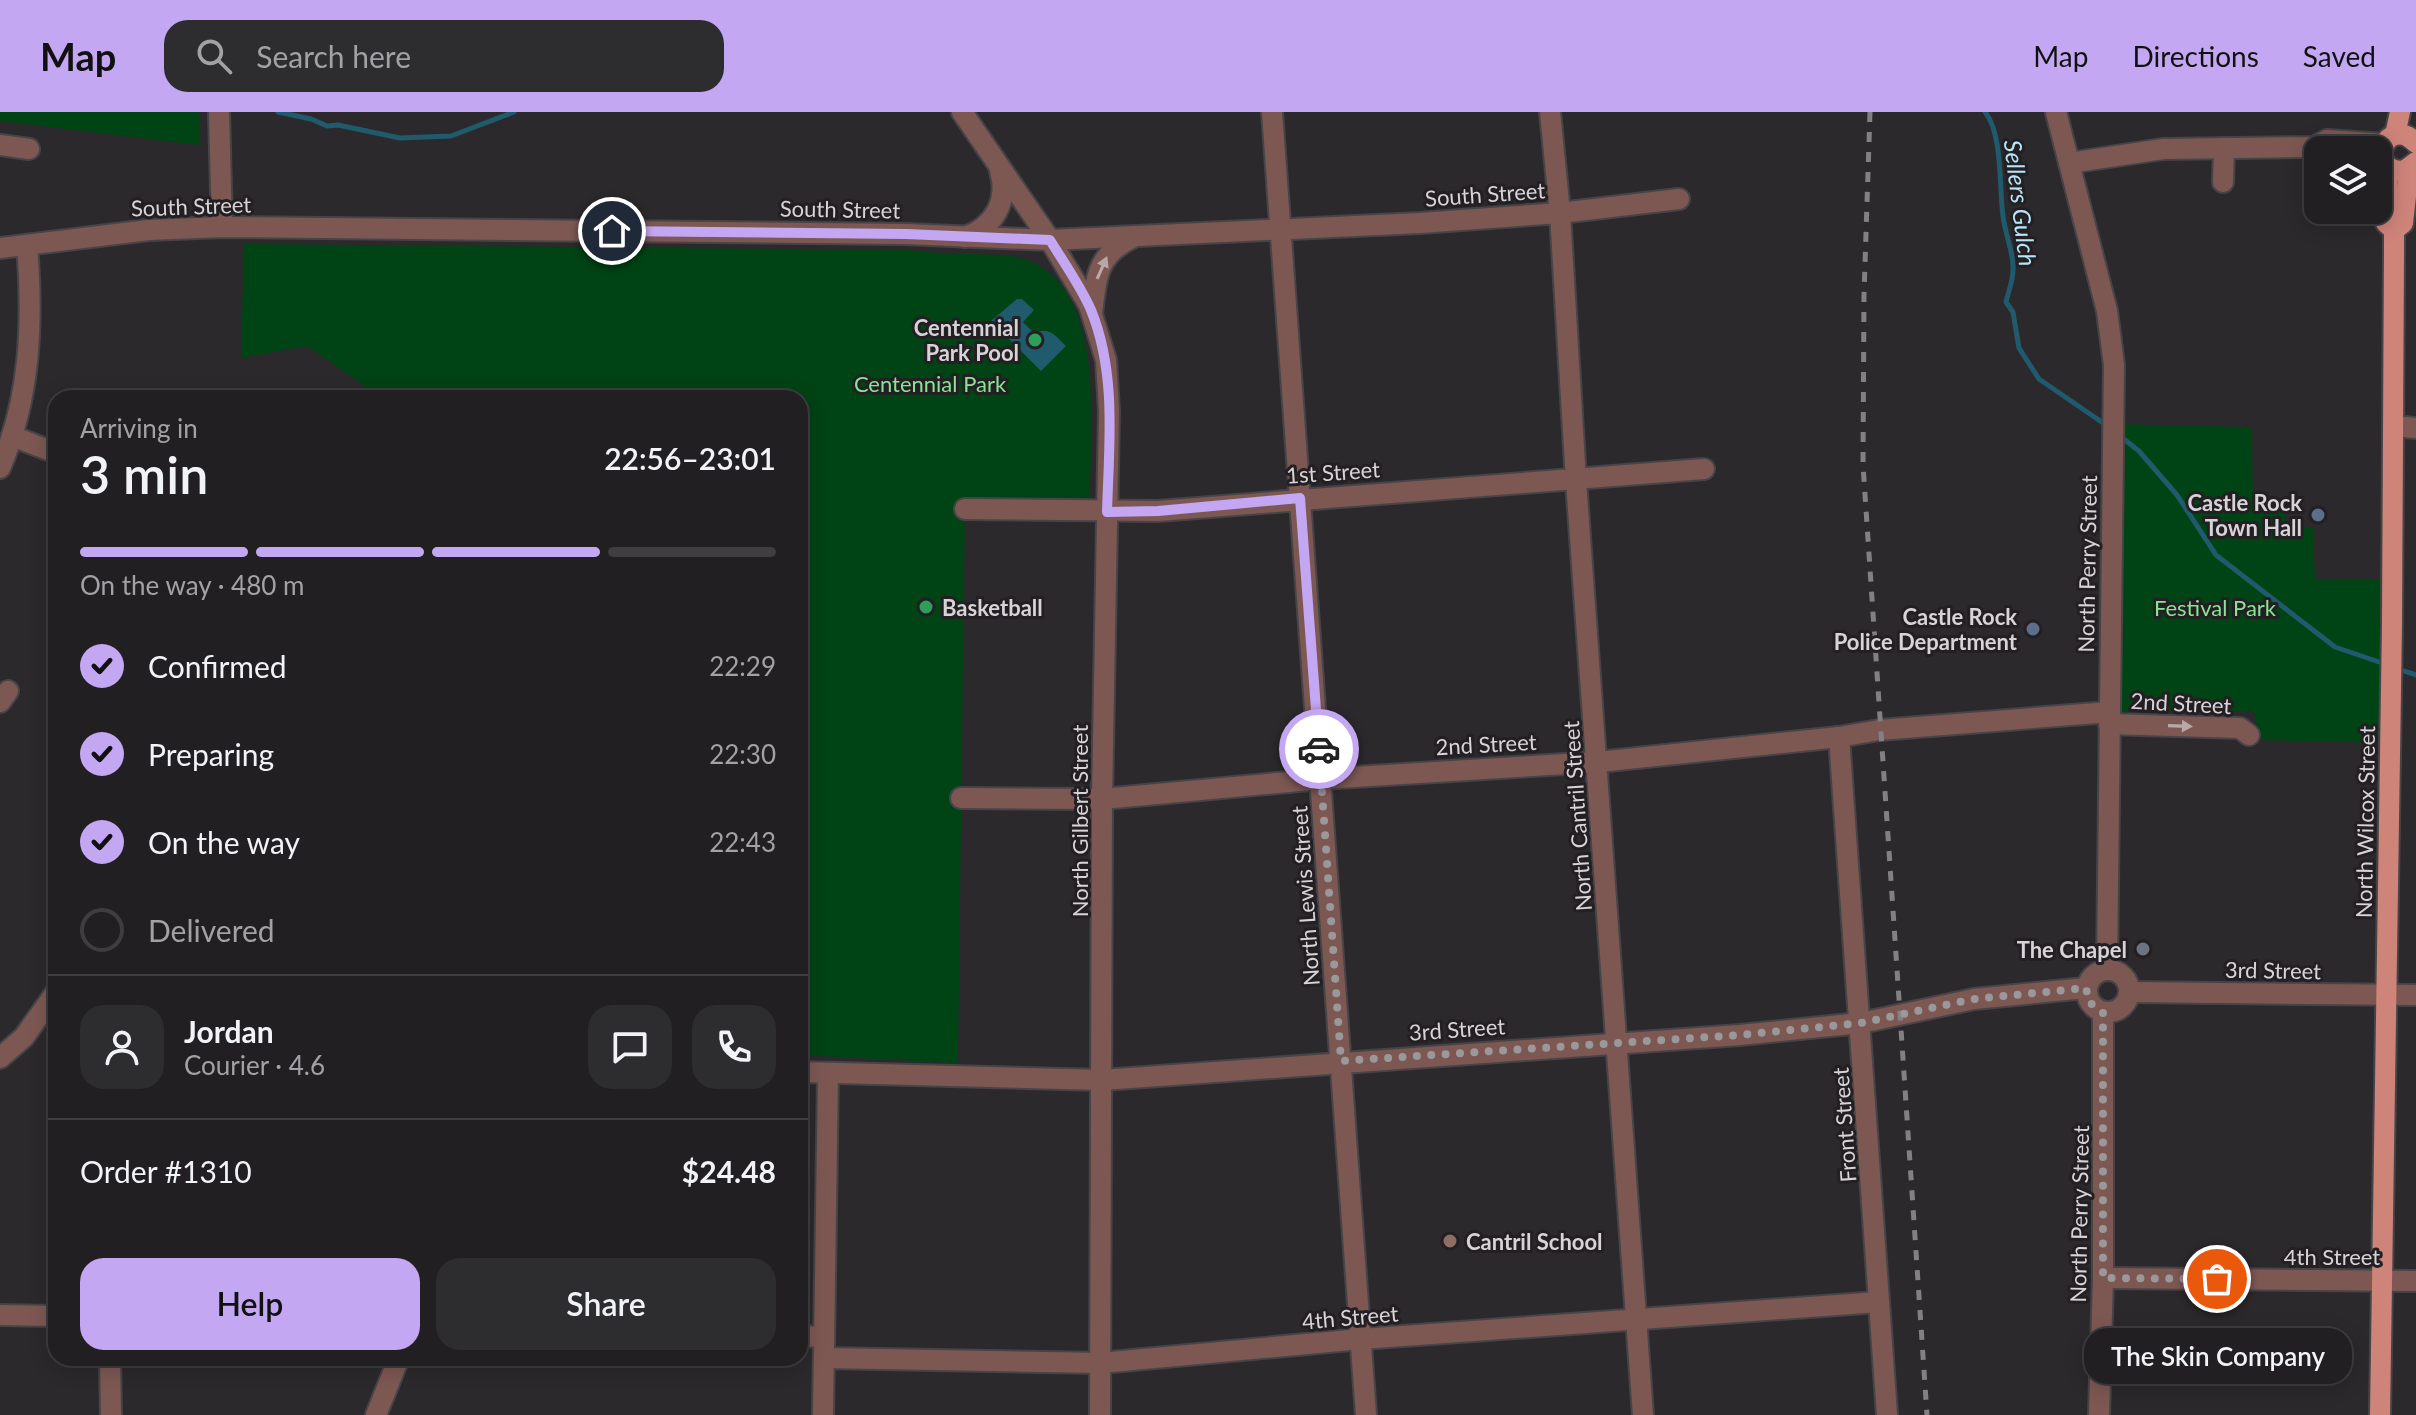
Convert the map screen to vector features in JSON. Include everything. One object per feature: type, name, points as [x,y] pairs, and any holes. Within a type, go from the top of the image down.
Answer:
[{"type":"main road","points":[[2392,136],[2400,112]]},
{"type":"main road","points":[[2392,149],[2408,136],[2416,143]]},
{"type":"main road","points":[[2392,163],[2398,172],[2414,166]]},
{"type":"main road","name":"North Wilcox Street","points":[[2394,230],[2403,223],[2414,166]]},
{"type":"main road","name":"North Wilcox Street","points":[[2380,1415],[2392,623],[2394,230],[2387,224]]},
{"type":"street","points":[[219,112],[222,227]]},
{"type":"street","name":"North Gilbert Street","points":[[962,112],[1050,240],[1092,314],[1103,346],[1109,390],[1102,799],[1100,1415]]},
{"type":"street","name":"North Lewis Street","points":[[1272,112],[1366,1415]]},
{"type":"street","name":"North Cantril Street","points":[[1550,112],[1560,213],[1576,481],[1643,1415]]},
{"type":"street","name":"North Perry Street","points":[[2056,112],[2105,300],[2114,365],[2107,970]]},
{"type":"street","points":[[0,145],[29,149]]},
{"type":"street","points":[[2223,182],[2224,148]]},
{"type":"street","points":[[2069,163],[2149,150],[2304,148]]},
{"type":"street","points":[[965,237],[982,229],[997,213],[1003,194],[998,163]]},
{"type":"street","name":"South Street","points":[[0,248],[149,230],[222,227],[893,233],[1050,240],[1560,213],[1679,199]]},
{"type":"street","points":[[1092,314],[1096,280],[1104,260],[1116,246],[1135,237]]},
{"type":"street","points":[[0,468],[22,399],[30,340],[27,245]]},
{"type":"street","points":[[2393,426],[2416,428]]},
{"type":"street","points":[[12,436],[48,450]]},
{"type":"street","name":"1st Street","points":[[965,509],[1158,511],[1704,469]]},
{"type":"street","name":"2nd Street","points":[[961,798],[1102,799],[1321,779],[1598,762],[1839,737],[1879,730],[2109,718],[2240,728],[2249,735]]},
{"type":"street","name":"Front Street","points":[[1839,737],[1887,1415]]},
{"type":"street","points":[[2107,970],[2125,979],[2129,992],[2120,1009],[2103,1013],[2089,1002],[2086,988],[2094,975],[2107,970]]},
{"type":"street","name":"3rd Street","points":[[808,1072],[1102,1080],[1740,1035],[1861,1023],[1974,999],[2086,988]]},
{"type":"street","name":"3rd Street","points":[[2129,992],[2416,995]]},
{"type":"street","points":[[0,1058],[15,1047],[48,1010]]},
{"type":"street","name":"North Perry Street","points":[[2099,1415],[2103,1278],[2103,1013]]},
{"type":"street","points":[[823,1415],[828,1073]]},
{"type":"street","name":"4th Street","points":[[2103,1278],[2416,1281]]},
{"type":"street","name":"4th Street","points":[[808,1340],[824,1348],[1100,1363],[1361,1339],[1879,1302]]},
{"type":"street","points":[[0,1315],[48,1316]]},
{"type":"street","points":[[110,1366],[111,1415]]},
{"type":"street","points":[[376,1415],[396,1366]]},
{"type":"green space","points":[[0,112],[199,112],[199,145],[0,121]]},
{"type":"green space","name":"Centennial Park","points":[[244,244],[911,250],[1012,256],[1027,260],[1054,277],[1072,302],[1083,334],[1090,371],[1089,512],[965,509],[958,1063],[808,1055],[808,390],[370,390],[307,346],[241,358]]},
{"type":"green space","name":"Festival Park","points":[[2113,424],[2252,427],[2253,507],[2285,508],[2286,528],[2313,528],[2315,579],[2392,579],[2390,743],[2258,740],[2254,712],[2110,712]]},
{"type":"water","name":"Centennial Park Pool","points":[[1017,299],[1022,299],[1034,310],[1023,322],[1034,333],[1048,331],[1066,346],[1041,371],[991,321]]},
{"type":"waterway","points":[[278,112],[327,126],[338,125],[400,138],[451,136],[514,112]]},
{"type":"waterway","name":"Sellers Gulch","points":[[1985,112],[1998,147],[2003,216],[2013,265],[2006,302],[2013,312],[2019,348],[2039,379],[2106,425]]},
{"type":"waterway","name":"Sellers Gulch","points":[[2120,436],[2139,451],[2177,495],[2216,555],[2335,647],[2385,664]]},
{"type":"waterway","name":"Sellers Gulch","points":[[2398,669],[2416,675]]},
{"type":"railway","points":[[1870,112],[1863,465],[1927,1415]]},
{"type":"way so far","points":[[1319,749],[1341,1061],[1740,1035],[1861,1023],[1974,999],[2086,988],[2089,1002],[2103,1013],[2103,1278],[2217,1279]]},
{"type":"place","name":"Centennial Park Pool","points":[[1035,340]]},
{"type":"place","name":"Castle Rock Town Hall","points":[[2318,515]]},
{"type":"place","name":"Basketball","points":[[926,607]]},
{"type":"place","name":"Castle Rock Police Department","points":[[2033,629]]},
{"type":"place","name":"The Chapel","points":[[2143,949]]},
{"type":"place","name":"Cantril School","points":[[1450,1241]]},
{"type":"place","name":"The Skin Company","points":[[2217,1279]]},
{"type":"route","points":[[612,231],[906,234],[1050,240],[1089,305],[1106,360],[1109,390],[1107,512],[1158,511],[1300,498],[1319,749]]}]
